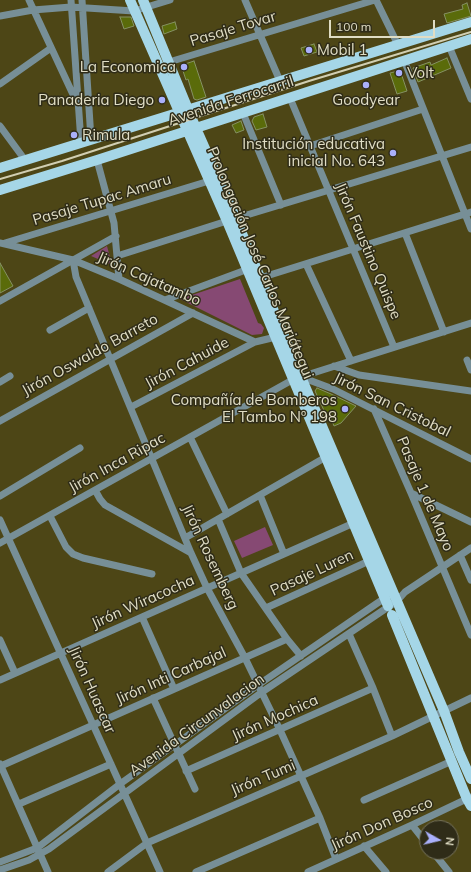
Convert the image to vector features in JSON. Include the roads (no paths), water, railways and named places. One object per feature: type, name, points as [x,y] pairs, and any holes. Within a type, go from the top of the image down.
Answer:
[{"type":"main road","name":"Prolongación José Carlos Mariátegui","points":[[130,0],[134,11],[184,110],[232,220],[391,603]]},
{"type":"main road","name":"Prolongación José Carlos Mariátegui","points":[[144,4],[169,62],[184,110]]},
{"type":"main road","name":"Avenida Ferrocarril","points":[[0,168],[86,140],[471,22]]},
{"type":"main road","name":"Avenida Ferrocarril","points":[[0,190],[471,39]]},
{"type":"main road","name":"Prolongación José Carlos Mariátegui","points":[[192,129],[209,181],[232,220]]},
{"type":"main road","name":"Prolongación José Carlos Mariátegui","points":[[297,378],[326,457],[357,521],[369,561],[391,603]]},
{"type":"main road","points":[[391,603],[444,711],[471,779]]},
{"type":"main road","points":[[391,603],[434,716],[470,801]]},
{"type":"street","points":[[29,0],[78,107]]},
{"type":"street","points":[[0,16],[71,3],[134,11],[144,4],[170,0]]},
{"type":"street","points":[[245,0],[280,81]]},
{"type":"street","points":[[376,0],[398,45]]},
{"type":"street","name":"Pasaje Tovar","points":[[169,62],[376,0]]},
{"type":"street","points":[[71,3],[78,107],[86,140]]},
{"type":"street","points":[[82,4],[86,140]]},
{"type":"street","points":[[449,46],[471,98]]},
{"type":"street","points":[[0,84],[51,48]]},
{"type":"street","points":[[404,60],[442,156],[468,213],[471,229]]},
{"type":"street","name":"Jirón Faustino Quispe","points":[[290,98],[394,347]]},
{"type":"street","points":[[310,146],[423,108]]},
{"type":"street","points":[[243,113],[281,205]]},
{"type":"street","points":[[0,126],[25,160]]},
{"type":"street","points":[[117,256],[471,147]]},
{"type":"street","points":[[97,160],[111,211],[116,236],[119,279]]},
{"type":"street","name":"Pasaje Tupac Amaru","points":[[1,243],[209,181]]},
{"type":"street","points":[[256,280],[468,213]]},
{"type":"street","points":[[405,233],[444,332]]},
{"type":"street","points":[[0,301],[116,236]]},
{"type":"street","name":"Jirón Cajatambo","points":[[1,243],[73,260],[119,279],[255,342]]},
{"type":"street","name":"Jirón Rosemberg","points":[[73,260],[76,278],[88,308],[131,407],[191,553],[207,588],[262,692],[320,818],[336,859]]},
{"type":"street","points":[[306,264],[351,361]]},
{"type":"street","name":"Jirón Oswaldo Barreto","points":[[165,300],[251,268]]},
{"type":"street","points":[[50,330],[88,308]]},
{"type":"street","name":"Jirón Oswaldo Barreto","points":[[0,421],[193,313]]},
{"type":"street","name":"Jirón Inca Ripac","points":[[0,544],[297,378],[471,323]]},
{"type":"street","points":[[255,342],[280,336]]},
{"type":"street","name":"Jirón Cahuide","points":[[131,407],[255,342]]},
{"type":"street","points":[[467,360],[471,370]]},
{"type":"street","points":[[334,366],[360,375],[471,391]]},
{"type":"street","points":[[0,382],[10,376]]},
{"type":"street","name":"Jirón San Cristobal","points":[[297,378],[333,388],[471,459]]},
{"type":"street","name":"Pasaje 1 de Mayo","points":[[374,409],[443,567],[471,636]]},
{"type":"street","points":[[190,437],[227,514]]},
{"type":"street","points":[[0,496],[80,448]]},
{"type":"street","points":[[185,538],[326,457]]},
{"type":"street","points":[[95,490],[105,505],[191,553]]},
{"type":"street","points":[[411,493],[471,522]]},
{"type":"street","points":[[260,495],[284,554]]},
{"type":"street","points":[[50,516],[66,547],[74,554],[84,558],[152,574]]},
{"type":"street","points":[[218,519],[241,573],[287,639],[301,656]]},
{"type":"street","name":"Jirón Huascar","points":[[0,520],[160,872]]},
{"type":"street","name":"Jirón Wiracocha","points":[[0,680],[357,521]]},
{"type":"street","name":"Avenida Circunvalacion","points":[[0,862],[49,849],[262,692],[349,634],[405,592],[471,548]]},
{"type":"street","points":[[460,555],[471,580]]},
{"type":"street","name":"Pasaje Luren","points":[[266,608],[369,561]]},
{"type":"street","name":"Avenida Circunvalacion","points":[[0,870],[29,860],[120,784],[258,685],[301,656],[391,603]]},
{"type":"street","points":[[142,617],[174,689]]},
{"type":"street","points":[[349,634],[392,736]]},
{"type":"street","name":"Jirón Inti Carbajal","points":[[0,765],[287,639]]},
{"type":"street","points":[[0,640],[15,673]]},
{"type":"street","name":"Jirón Mochica","points":[[186,771],[373,688]]},
{"type":"street","points":[[153,698],[195,789]]},
{"type":"street","name":"Jirón Tumi","points":[[108,872],[147,843],[392,736],[471,698]]},
{"type":"street","points":[[364,800],[452,761]]},
{"type":"street","points":[[19,804],[111,764]]},
{"type":"street","points":[[0,765],[19,804],[48,872]]},
{"type":"street","name":"Jirón Don Bosco","points":[[308,872],[321,869],[336,859],[364,846],[470,801]]},
{"type":"street","points":[[196,872],[320,818]]},
{"type":"street","points":[[412,825],[419,834]]},
{"type":"street","points":[[364,846],[386,872]]},
{"type":"street","points":[[439,860],[449,872]]},
{"type":"railway","points":[[0,179],[62,161],[309,81],[471,32]]},
{"type":"place","name":"Mobil 1","points":[[309,50]]},
{"type":"place","name":"La Economica","points":[[184,67]]},
{"type":"place","name":"Volt","points":[[399,73]]},
{"type":"place","name":"Goodyear","points":[[366,85]]},
{"type":"place","name":"Panaderia Diego","points":[[162,100]]},
{"type":"place","name":"Rimula","points":[[74,135]]},
{"type":"place","name":"Institución educativa inicial No. 643","points":[[393,153]]},
{"type":"place","name":"Compañía de Bomberos El Tambo Nº 198","points":[[345,409]]}]
